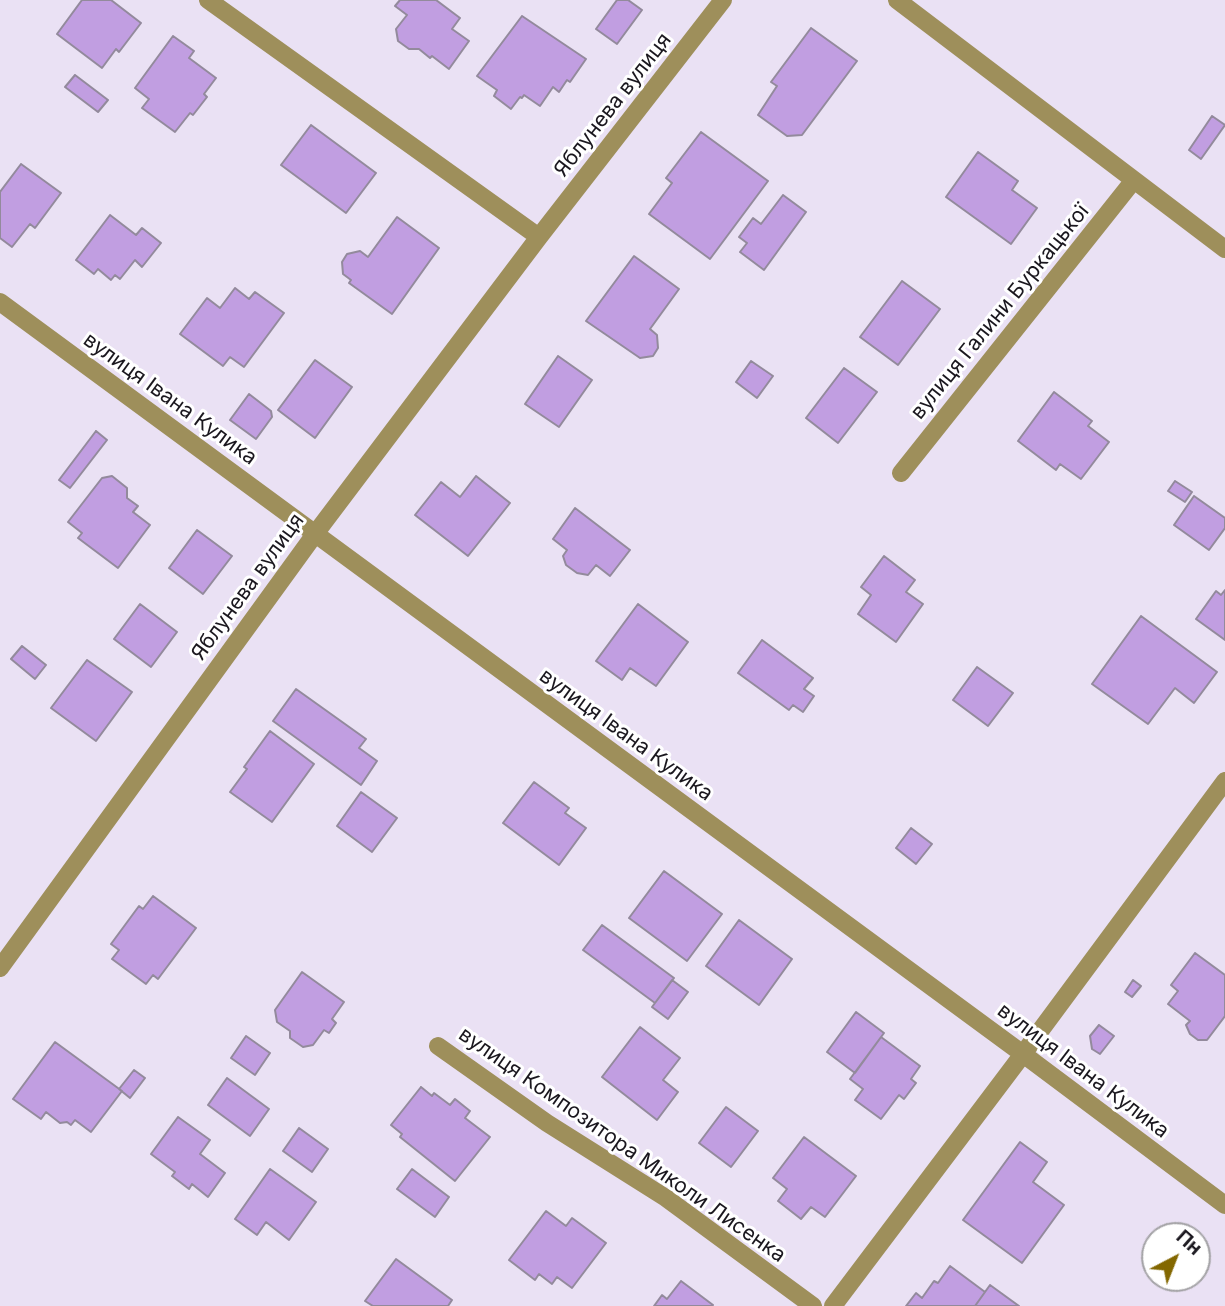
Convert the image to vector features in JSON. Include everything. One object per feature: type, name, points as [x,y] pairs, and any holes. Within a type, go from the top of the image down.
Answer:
[{"type":"street","points":[[208,0],[538,237]]},
{"type":"street","name":"Яблунева вулиця","points":[[0,968],[315,534],[538,237],[723,0]]},
{"type":"street","points":[[897,0],[1225,249]]},
{"type":"street","name":"вулиця Галини Буркацької","points":[[901,472],[1134,180]]},
{"type":"street","name":"вулиця Івана Кулика","points":[[0,302],[1225,1205]]},
{"type":"street","points":[[833,1306],[1225,781]]},
{"type":"street","name":"вулиця Композитора Миколи Лисенка","points":[[438,1046],[547,1123],[666,1198],[813,1306]]},
{"type":"building","points":[[82,0],[111,0],[141,23],[119,52],[116,49],[102,68],[57,34]]},
{"type":"building","points":[[400,0],[436,0],[460,18],[452,29],[469,41],[449,69],[432,56],[430,58],[419,49],[409,49],[398,41],[396,29],[407,15],[395,6]]},
{"type":"building","points":[[617,0],[628,0],[642,10],[617,44],[596,29]]},
{"type":"building","points":[[522,16],[586,59],[570,82],[567,80],[559,92],[553,87],[540,106],[524,95],[511,109],[494,96],[497,90],[477,76]]},
{"type":"building","points":[[811,28],[857,61],[802,135],[787,136],[758,115],[777,86],[771,82]]},
{"type":"building","points":[[173,36],[194,51],[189,58],[216,78],[204,94],[207,97],[175,132],[142,108],[149,99],[135,88]]},
{"type":"building","points":[[75,75],[108,100],[98,112],[65,87]]},
{"type":"building","points":[[1212,116],[1225,125],[1201,159],[1189,150]]},
{"type":"building","points":[[311,125],[376,173],[346,213],[281,165]]},
{"type":"building","points":[[701,132],[768,181],[710,259],[649,214],[672,183],[666,178]]},
{"type":"building","points":[[978,152],[1018,181],[1012,190],[1037,208],[1011,244],[946,197]]},
{"type":"building","points":[[21,164],[61,193],[35,228],[30,224],[12,247],[0,238],[0,192]]},
{"type":"building","points":[[783,195],[806,212],[764,270],[740,252],[747,243],[739,237],[753,218],[761,224]]},
{"type":"building","points":[[110,215],[136,235],[142,228],[161,243],[142,267],[135,260],[120,279],[115,275],[111,280],[98,269],[94,274],[76,260]]},
{"type":"building","points":[[397,217],[439,248],[392,314],[349,283],[351,280],[343,274],[342,262],[347,254],[360,251],[368,257]]},
{"type":"building","points":[[634,256],[679,289],[650,329],[657,335],[658,348],[653,356],[640,358],[586,321]]},
{"type":"building","points":[[902,281],[940,309],[898,365],[860,337]]},
{"type":"building","points":[[235,288],[249,299],[255,292],[284,313],[244,367],[230,357],[223,366],[180,334],[207,298],[220,308]]},
{"type":"building","points":[[558,356],[592,380],[559,427],[525,404]]},
{"type":"building","points":[[315,360],[352,387],[315,438],[278,410]]},
{"type":"building","points":[[751,361],[773,376],[757,398],[736,382]]},
{"type":"building","points":[[844,368],[877,392],[838,443],[806,418]]},
{"type":"building","points":[[1054,392],[1092,421],[1088,426],[1109,442],[1081,479],[1060,464],[1056,470],[1018,441]]},
{"type":"building","points":[[249,394],[271,411],[272,417],[256,439],[230,420]]},
{"type":"building","points":[[96,431],[107,440],[70,488],[59,480]]},
{"type":"building","points":[[112,476],[127,488],[127,498],[138,506],[133,512],[150,525],[118,568],[78,538],[82,533],[68,522],[102,478]]},
{"type":"building","points":[[476,476],[510,503],[468,556],[415,515],[441,482],[460,497]]},
{"type":"building","points":[[1175,481],[1192,492],[1185,502],[1168,491]]},
{"type":"building","points":[[1194,496],[1225,518],[1225,528],[1209,550],[1174,525]]},
{"type":"building","points":[[575,508],[630,550],[610,576],[596,565],[588,575],[577,573],[566,565],[563,556],[567,550],[553,539]]},
{"type":"building","points":[[197,530],[232,556],[203,594],[169,568]]},
{"type":"building","points":[[884,556],[915,580],[906,592],[923,604],[896,642],[858,614],[871,595],[861,587]]},
{"type":"building","points":[[1225,590],[1225,640],[1196,619],[1216,591],[1221,595]]},
{"type":"building","points":[[140,604],[177,632],[151,667],[114,639]]},
{"type":"building","points":[[638,604],[688,642],[656,686],[630,668],[622,680],[596,661]]},
{"type":"building","points":[[1141,616],[1217,672],[1194,703],[1175,688],[1148,724],[1092,684]]},
{"type":"building","points":[[762,640],[813,678],[804,689],[814,696],[803,712],[793,705],[789,710],[738,673]]},
{"type":"building","points":[[22,646],[46,665],[35,679],[11,659]]},
{"type":"building","points":[[87,660],[132,692],[96,741],[51,708]]},
{"type":"building","points":[[977,667],[1013,693],[988,726],[953,700]]},
{"type":"building","points":[[296,689],[366,739],[359,748],[377,761],[361,785],[273,721]]},
{"type":"building","points":[[270,731],[314,764],[272,822],[230,792]]},
{"type":"building","points":[[534,782],[569,808],[565,813],[586,828],[559,865],[503,823]]},
{"type":"building","points":[[361,792],[397,818],[372,852],[337,826]]},
{"type":"building","points":[[911,828],[932,844],[916,864],[896,848]]},
{"type":"building","points":[[664,871],[722,914],[687,961],[629,918]]},
{"type":"building","points":[[153,896],[196,928],[158,979],[153,975],[146,984],[112,959],[119,950],[111,944],[139,906],[143,909]]},
{"type":"building","points":[[739,920],[792,959],[759,1005],[706,966]]},
{"type":"building","points":[[602,925],[674,978],[655,1003],[583,950]]},
{"type":"building","points":[[1195,953],[1225,975],[1225,1016],[1207,1040],[1198,1040],[1190,1034],[1186,1025],[1190,1021],[1168,1004],[1178,991],[1171,985]]},
{"type":"building","points":[[302,972],[344,1002],[332,1019],[336,1023],[329,1033],[324,1030],[313,1045],[303,1047],[290,1038],[290,1031],[277,1022],[275,1010]]},
{"type":"building","points":[[672,980],[688,992],[668,1019],[652,1007]]},
{"type":"building","points":[[1133,980],[1141,986],[1132,997],[1125,992]]},
{"type":"building","points":[[856,1012],[884,1033],[855,1073],[827,1052]]},
{"type":"building","points":[[1099,1025],[1114,1036],[1100,1054],[1092,1049],[1090,1036]]},
{"type":"building","points":[[640,1027],[680,1058],[663,1080],[678,1092],[657,1120],[602,1077]]},
{"type":"building","points":[[246,1036],[270,1053],[255,1075],[231,1058]]},
{"type":"building","points":[[881,1037],[920,1066],[911,1079],[916,1083],[904,1099],[899,1095],[881,1119],[855,1100],[863,1089],[850,1079]]},
{"type":"building","points":[[55,1042],[122,1091],[91,1132],[75,1120],[71,1125],[67,1122],[60,1123],[46,1112],[41,1119],[13,1099]]},
{"type":"building","points":[[134,1070],[145,1078],[130,1098],[119,1089]]},
{"type":"building","points":[[227,1078],[269,1109],[250,1136],[208,1105]]},
{"type":"building","points":[[421,1087],[450,1105],[455,1099],[470,1111],[465,1118],[490,1137],[455,1181],[400,1137],[402,1134],[391,1125]]},
{"type":"building","points":[[726,1107],[758,1131],[731,1167],[699,1143]]},
{"type":"building","points":[[178,1117],[210,1140],[200,1154],[225,1173],[208,1197],[192,1184],[189,1189],[172,1176],[175,1172],[151,1154]]},
{"type":"building","points":[[299,1128],[328,1149],[312,1172],[283,1151]]},
{"type":"building","points":[[804,1137],[856,1176],[825,1217],[811,1207],[801,1219],[778,1201],[787,1189],[773,1178]]},
{"type":"building","points":[[1020,1142],[1047,1162],[1033,1182],[1064,1205],[1022,1263],[963,1220]]},
{"type":"building","points":[[270,1169],[316,1202],[289,1240],[266,1222],[257,1235],[235,1219]]},
{"type":"building","points":[[412,1169],[449,1197],[435,1217],[397,1189]]},
{"type":"building","points":[[546,1211],[566,1226],[572,1218],[606,1243],[572,1288],[557,1277],[552,1284],[539,1274],[535,1280],[509,1260]]},
{"type":"building","points":[[396,1259],[452,1300],[448,1306],[373,1306],[365,1301]]},
{"type":"building","points":[[950,1266],[985,1292],[975,1306],[906,1306],[916,1293],[922,1298],[934,1281],[938,1283]]},
{"type":"building","points":[[681,1281],[713,1305],[654,1306],[662,1295],[667,1299]]},
{"type":"building","points":[[990,1285],[1019,1306],[975,1306]]}]
